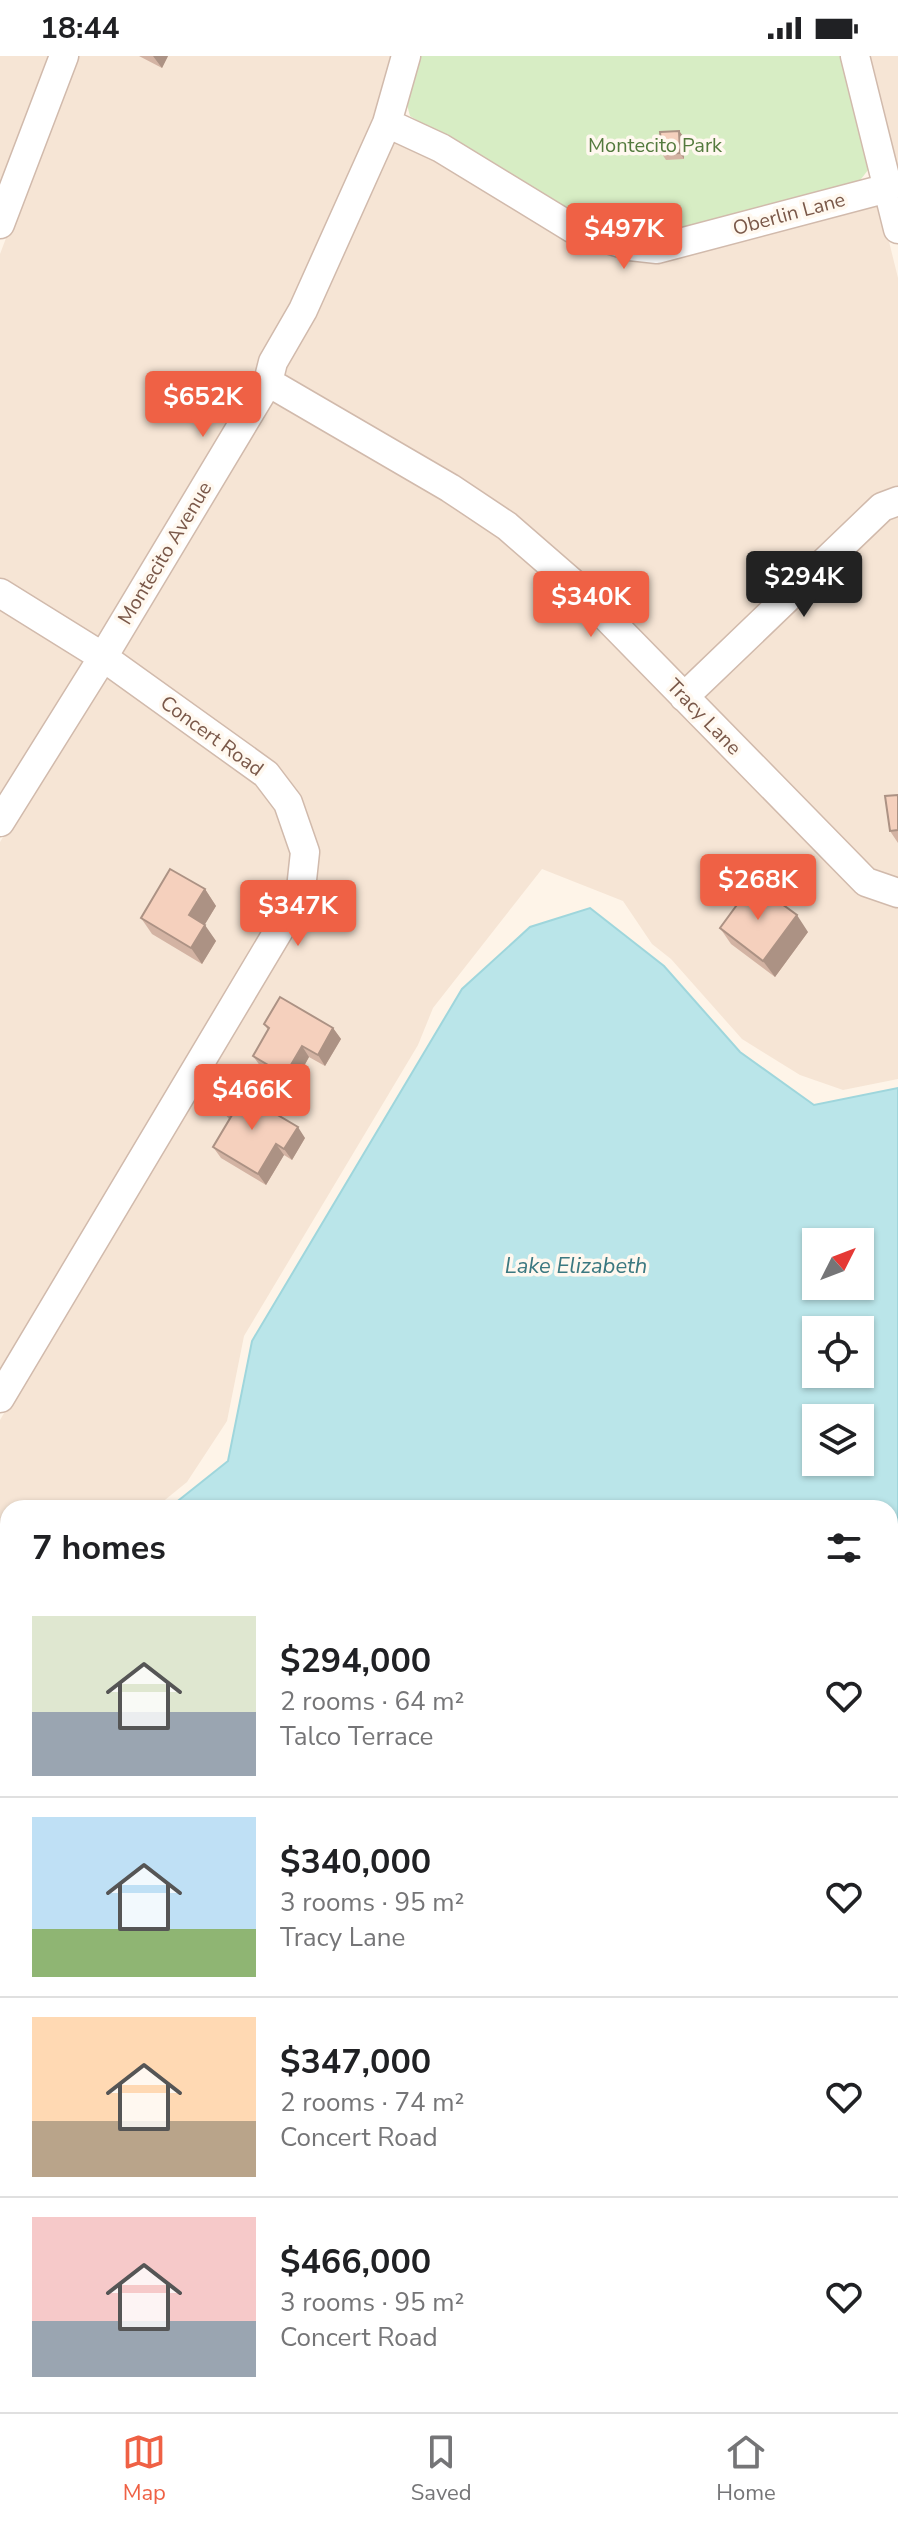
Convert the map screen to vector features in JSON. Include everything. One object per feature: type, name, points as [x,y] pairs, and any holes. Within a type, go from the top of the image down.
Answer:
[{"type":"street","points":[[0,222],[64,56]]},
{"type":"street","name":"Montecito Avenue","points":[[0,822],[268,382],[273,362],[303,310],[387,123],[406,56]]},
{"type":"street","points":[[855,56],[898,229]]},
{"type":"street","name":"Oberlin Lane","points":[[387,123],[441,148],[572,228],[630,246],[657,249],[888,188]]},
{"type":"street","name":"Tracy Lane","points":[[268,382],[450,488],[507,526],[576,586],[866,882],[898,893]]},
{"type":"street","points":[[684,697],[882,507],[898,501]]},
{"type":"street","name":"Concert Road","points":[[0,593],[103,657],[266,774],[288,803],[305,852],[301,889],[0,1398]]},
{"type":"shaded area","points":[[0,56],[52,56],[0,194]]},
{"type":"shaded area","points":[[75,56],[394,56],[376,120],[257,378],[100,642],[0,579],[0,254]]},
{"type":"shaded area","points":[[867,56],[898,56],[898,177]]},
{"type":"shaded area","points":[[391,138],[627,257],[879,201],[898,278],[898,489],[686,682],[585,578],[281,376]]},
{"type":"shaded area","points":[[271,397],[443,498],[499,535],[568,595],[898,905],[898,1079],[843,1090],[800,1075],[742,1039],[671,959],[652,944],[623,901],[542,869],[433,1008],[418,1045],[244,1336],[227,1421],[187,1482],[165,1500],[0,1500],[0,1420],[297,919],[299,798],[118,653]]},
{"type":"shaded area","points":[[898,512],[898,881],[873,872],[700,697],[887,516]]},
{"type":"shaded area","points":[[0,607],[88,661],[0,802]]},
{"type":"shaded area","points":[[105,673],[257,782],[278,809],[293,855],[291,887],[0,1378],[0,842]]},
{"type":"green space","name":"Montecito Park","points":[[417,56],[843,56],[868,152],[868,170],[855,187],[676,234],[632,236],[571,213],[410,116],[404,93]]},
{"type":"water","name":"Lake Elizabeth","points":[[590,908],[664,966],[740,1052],[814,1105],[898,1088],[898,1500],[179,1500],[228,1461],[252,1341],[462,989],[530,927]]},
{"type":"building","points":[[679,131],[680,153],[662,154],[660,132]]},
{"type":"building","points":[[898,795],[898,830],[890,831],[885,796]]},
{"type":"building","points":[[170,869],[205,889],[189,915],[205,925],[191,948],[141,918]]},
{"type":"building","points":[[753,883],[797,915],[763,961],[720,928]]},
{"type":"building","points":[[280,997],[333,1028],[318,1055],[302,1046],[285,1075],[253,1056],[269,1028],[264,1024]]},
{"type":"building","points":[[232,1088],[298,1127],[284,1149],[276,1144],[258,1174],[213,1147],[232,1115],[220,1108]]}]
